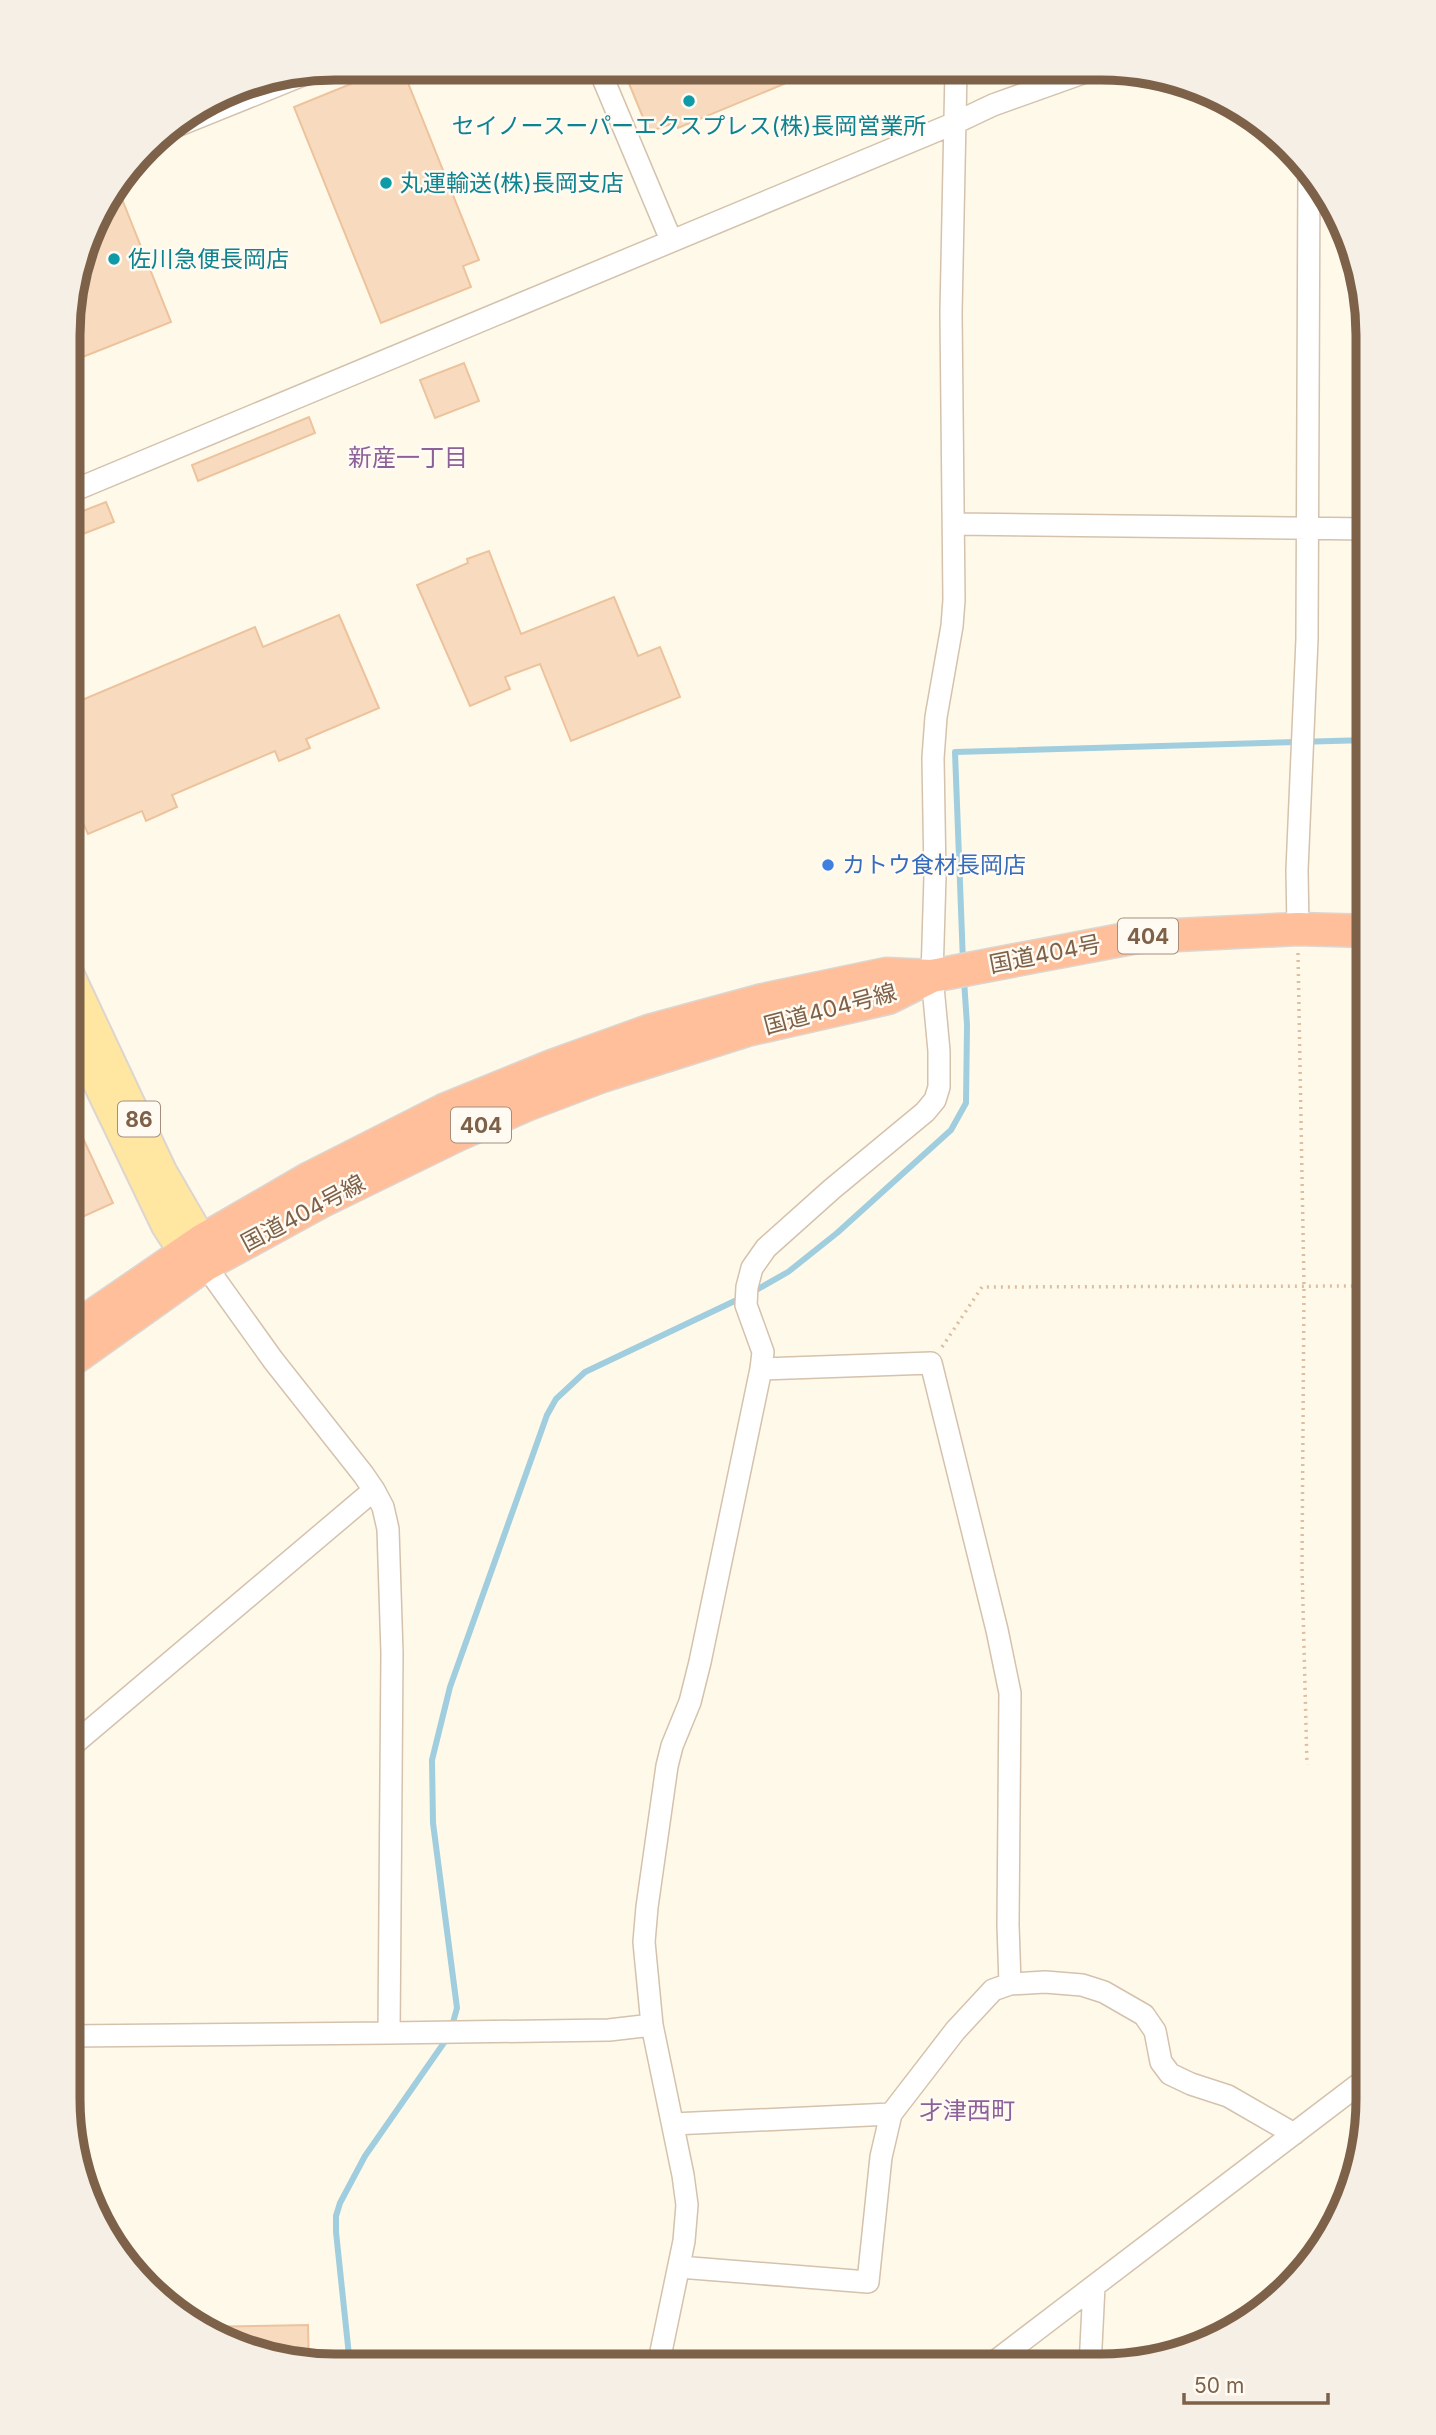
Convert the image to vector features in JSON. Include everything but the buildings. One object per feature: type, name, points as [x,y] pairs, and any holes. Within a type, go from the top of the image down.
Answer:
[{"type":"highway","name":"国道404号","points":[[932,976],[1137,937],[1298,929],[1356,931]]},
{"type":"highway","name":"国道404号線","points":[[80,1325],[197,1253],[310,1178],[444,1110],[552,1066],[649,1031],[763,1000],[886,974],[932,976]]},
{"type":"highway","name":"国道404号線","points":[[80,1353],[197,1253]]},
{"type":"main road","name":"86","points":[[80,994],[163,1171],[197,1253]]},
{"type":"main road","name":"86","points":[[80,1049],[164,1226],[197,1253]]},
{"type":"street","points":[[604,80],[671,240]]},
{"type":"street","points":[[660,2354],[684,2241],[687,2205],[652,2025],[644,1942],[667,1766],[690,1702],[700,1662],[761,1369],[763,1352],[746,1305],[747,1287],[752,1268],[765,1248],[925,1112],[935,1100],[940,1069],[932,976],[935,876],[933,758],[936,717],[952,626],[954,524],[951,313],[956,80]]},
{"type":"street","points":[[80,488],[993,105],[1065,80]]},
{"type":"street","points":[[220,108],[263,91]]},
{"type":"street","points":[[1298,929],[1297,870],[1307,639],[1309,188]]},
{"type":"street","points":[[954,524],[1356,529]]},
{"type":"street","points":[[197,1253],[273,1360],[363,1474],[383,1507],[388,1529],[392,1653],[389,2033]]},
{"type":"street","points":[[761,1369],[931,1363],[1010,1693],[1010,1984]]},
{"type":"street","points":[[80,1739],[374,1490]]},
{"type":"street","points":[[679,2267],[868,2282],[881,2157],[891,2114],[975,2007],[993,1990],[1010,1984],[1082,1985],[1104,1992],[1144,2015],[1156,2031],[1161,2062],[1170,2074],[1228,2096],[1294,2134]]},
{"type":"street","points":[[80,2036],[608,2030],[652,2025]]},
{"type":"street","points":[[1005,2354],[1356,2086]]},
{"type":"street","points":[[673,2124],[891,2114]]},
{"type":"street","points":[[1091,2354],[1094,2286]]},
{"type":"path","points":[[1298,929],[1304,1286],[1303,1567],[1307,1765]]},
{"type":"path","points":[[931,1363],[982,1287],[1356,1286]]},
{"type":"waterway","points":[[963,962],[955,752],[1356,740]]},
{"type":"waterway","points":[[751,1293],[788,1272],[837,1233],[951,1130],[966,1103],[967,1025],[964,980]]},
{"type":"waterway","points":[[452,2026],[457,2008],[433,1823],[432,1760],[450,1687],[547,1415],[556,1399],[585,1372],[741,1298]]},
{"type":"waterway","points":[[349,2354],[336,2232],[336,2216],[340,2203],[365,2156],[448,2037]]},
{"type":"place","name":"セイノースーパーエクスプレス(株)長岡営業所","points":[[689,101]]},
{"type":"place","name":"丸運輸送(株)長岡支店","points":[[386,183]]},
{"type":"place","name":"佐川急便長岡店","points":[[114,259]]},
{"type":"place","name":"カトウ食材長岡店","points":[[828,865]]},
{"type":"district","name":"新産一丁目","points":[[408,457]]},
{"type":"district","name":"才津西町","points":[[967,2110]]}]
